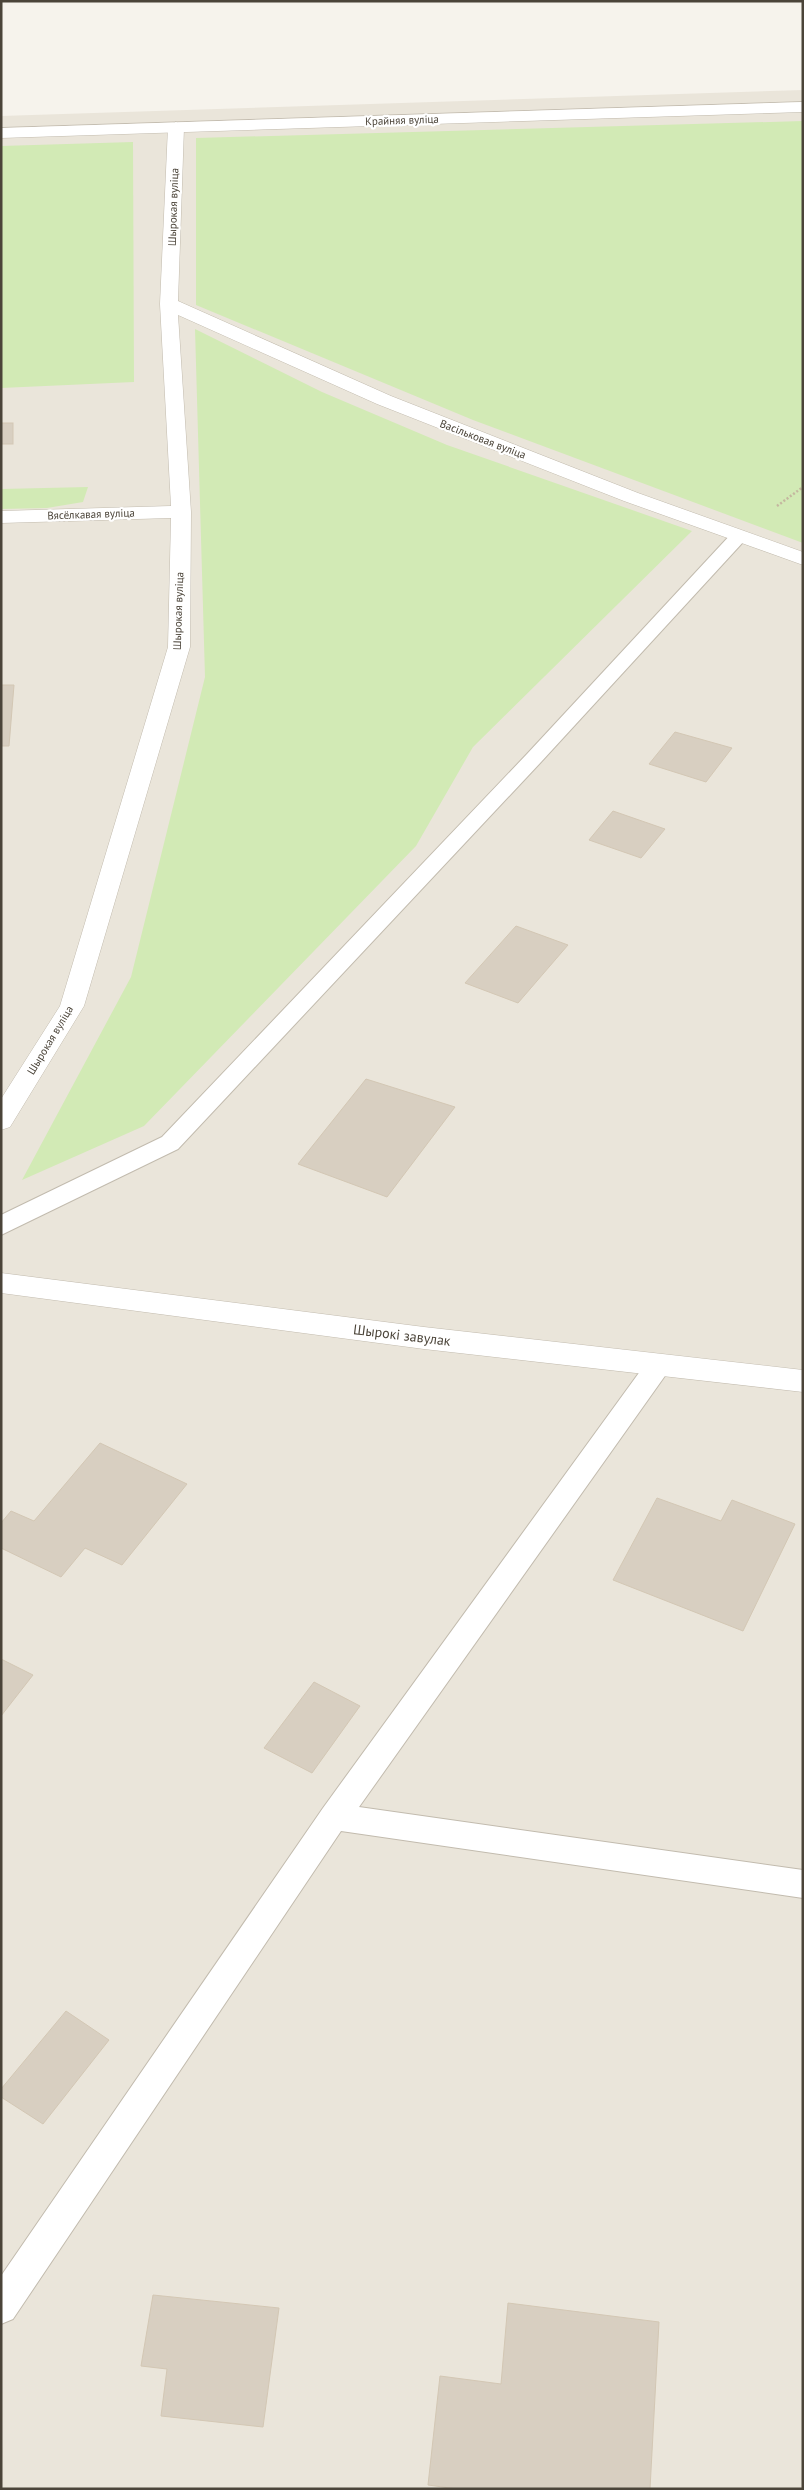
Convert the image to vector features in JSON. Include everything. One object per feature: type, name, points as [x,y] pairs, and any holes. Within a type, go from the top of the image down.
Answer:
[{"type":"street","name":"Крайняя вуліца","points":[[1,132],[803,107]]},
{"type":"street","name":"Шырокая вуліца","points":[[1,1121],[72,1006],[179,647],[181,512],[169,304],[176,127]]},
{"type":"street","name":"Васільковая вуліца","points":[[169,304],[384,400],[631,497],[803,559]]},
{"type":"street","name":"Вясёлкавая вуліца","points":[[1,517],[181,512]]},
{"type":"street","name":"Шырокі завулак","points":[[1,1283],[424,1338],[803,1381]]},
{"type":"lane","points":[[1,1226],[170,1143],[534,758],[739,536]]},
{"type":"lane","points":[[1,2306],[334,1817],[658,1366]]},
{"type":"lane","points":[[334,1817],[803,1884]]},
{"type":"shaded area","points":[[803,90],[803,2489],[1,2489],[1,116]]},
{"type":"green space","points":[[803,121],[803,543],[473,420],[196,305],[196,138]]},
{"type":"green space","points":[[133,142],[134,382],[1,388],[1,146]]},
{"type":"green space","points":[[195,329],[322,392],[447,445],[692,531],[473,747],[416,846],[144,1126],[22,1180],[131,977],[205,677]]},
{"type":"green space","points":[[88,487],[83,502],[47,508],[1,509],[1,489]]},
{"type":"building","points":[[1,423],[13,423],[13,444],[1,444]]},
{"type":"building","points":[[1,685],[14,685],[9,746],[1,746]]},
{"type":"building","points":[[675,732],[732,748],[706,782],[649,764]]},
{"type":"building","points":[[613,811],[665,829],[641,858],[589,840]]},
{"type":"building","points":[[516,926],[568,945],[518,1003],[465,983]]},
{"type":"building","points":[[366,1079],[455,1107],[387,1197],[298,1164]]},
{"type":"building","points":[[100,1443],[187,1484],[122,1565],[85,1548],[61,1577],[1,1548],[1,1523],[11,1511],[34,1521]]},
{"type":"building","points":[[657,1498],[721,1521],[732,1500],[795,1524],[743,1631],[613,1580]]},
{"type":"building","points":[[1,1659],[33,1675],[1,1716]]},
{"type":"building","points":[[314,1682],[360,1706],[312,1773],[264,1748]]},
{"type":"building","points":[[66,2011],[109,2040],[43,2124],[1,2097],[1,2089]]},
{"type":"building","points":[[153,2295],[279,2308],[263,2427],[161,2416],[167,2369],[141,2366]]},
{"type":"building","points":[[508,2303],[659,2322],[650,2489],[457,2489],[428,2485],[440,2376],[501,2384]]}]
